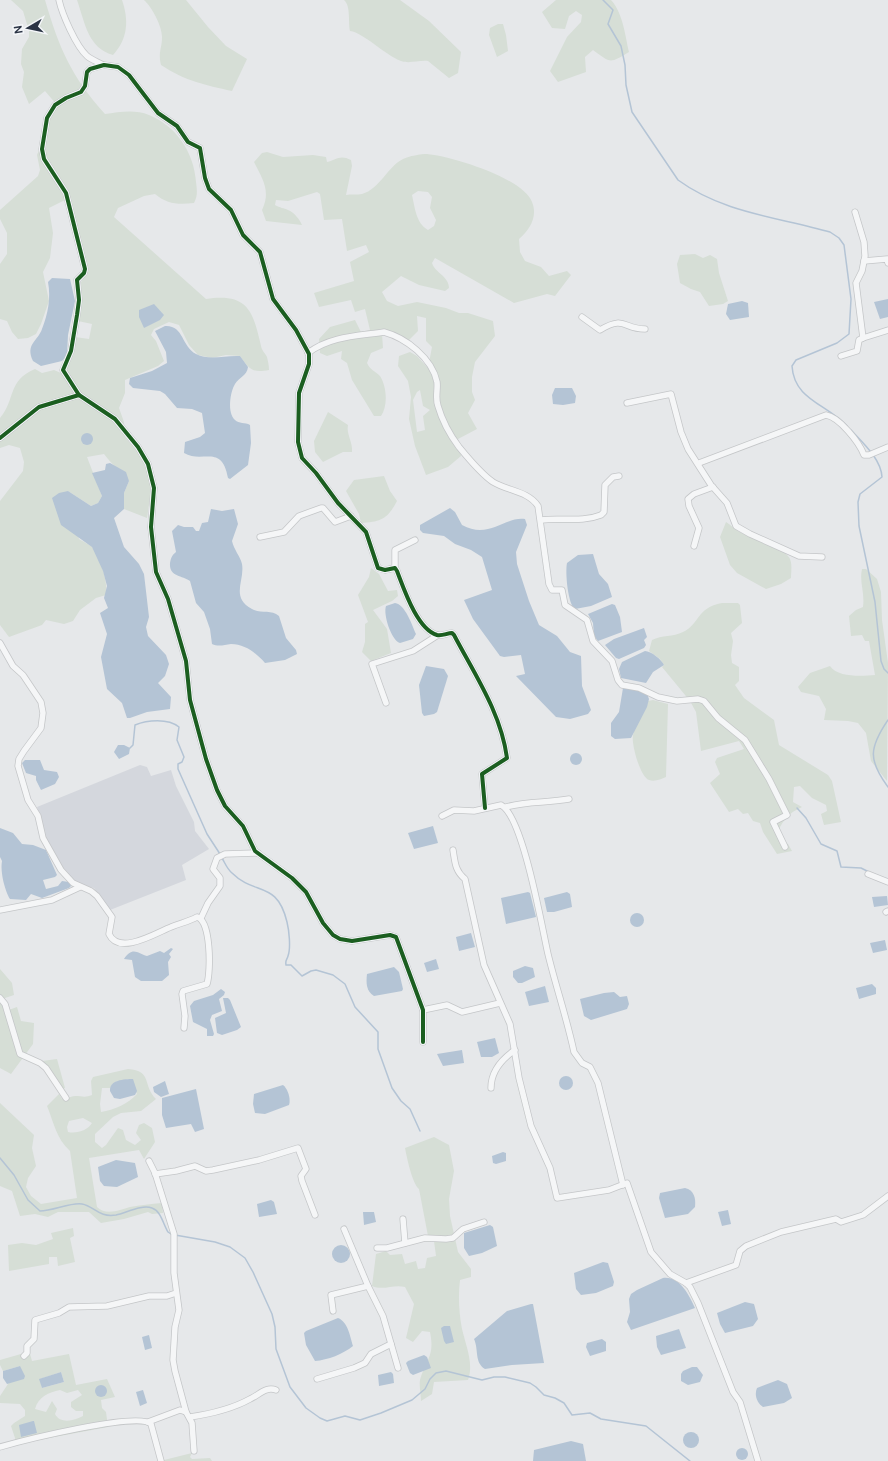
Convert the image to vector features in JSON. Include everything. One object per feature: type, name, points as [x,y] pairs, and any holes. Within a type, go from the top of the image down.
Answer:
[{"type":"street","points":[[59,0],[67,21],[82,50],[87,55],[104,65]]},
{"type":"street","points":[[395,568],[385,570],[378,568],[366,532],[329,492],[306,462],[300,451],[298,428],[299,393],[309,364],[308,353],[296,330],[273,299],[260,252],[243,235],[231,210],[209,189],[205,178],[200,148],[188,142],[178,126],[158,113],[143,92],[124,71],[111,65],[95,67],[87,72],[85,86],[80,94],[66,98],[55,104],[47,118],[42,149],[47,166],[66,193],[85,269],[84,273],[77,280],[79,306],[71,350],[63,370],[80,395],[115,419],[138,447],[148,464],[154,488],[151,528],[154,565],[168,599],[186,661],[190,700],[206,759],[221,799],[243,826],[252,846],[258,853],[292,878],[306,892],[323,924],[333,935],[340,939],[352,941],[390,935],[396,937],[422,1010],[423,1042]]},
{"type":"street","points":[[855,212],[864,242],[864,261],[862,271],[856,283],[863,338]]},
{"type":"street","points":[[864,261],[887,259],[888,263]]},
{"type":"street","points":[[582,317],[600,330],[614,322],[628,324],[633,328],[645,329]]},
{"type":"street","points":[[841,356],[857,351],[859,340],[888,330]]},
{"type":"street","points":[[308,353],[329,341],[384,332],[391,334],[420,352],[436,377],[437,405],[448,429],[459,446],[492,482],[534,500],[538,506],[549,584],[552,590],[562,590],[565,605],[587,620],[591,638],[612,661],[618,680],[622,685],[639,688],[658,697],[677,701],[704,701],[718,718],[745,740],[770,779],[786,815],[773,822],[786,847]]},
{"type":"street","points":[[627,403],[670,394],[684,441],[713,487],[727,503],[734,522],[740,529],[799,556],[822,557]]},
{"type":"street","points":[[0,438],[39,407],[80,395]]},
{"type":"street","points":[[699,463],[826,415],[838,420],[858,443],[864,455],[869,455],[888,447]]},
{"type":"street","points":[[541,520],[557,518],[575,521],[601,515],[604,512],[604,491],[606,485],[613,477],[619,476]]},
{"type":"street","points":[[694,546],[699,528],[689,506],[688,499],[690,496],[713,487]]},
{"type":"street","points":[[260,537],[284,532],[299,516],[321,508],[323,508],[335,522],[351,516]]},
{"type":"street","points":[[415,540],[395,550],[395,568],[420,620],[427,629],[438,635],[443,636],[452,633],[454,635],[490,702],[503,736],[507,758],[482,774],[485,808]]},
{"type":"street","points":[[386,703],[372,664],[414,651],[438,635]]},
{"type":"street","points":[[0,643],[13,666],[23,675],[37,696],[43,713],[40,728],[19,759],[18,766],[24,782],[25,791],[35,808],[43,838],[56,863],[73,883],[91,891],[97,896],[112,917],[109,931],[110,937],[125,944],[138,942],[173,926],[187,922],[197,916],[201,918]]},
{"type":"street","points":[[442,816],[454,810],[468,812],[501,805],[506,807],[521,803],[551,802],[568,799]]},
{"type":"street","points":[[506,807],[527,860],[548,955],[574,1052],[582,1063],[590,1067],[598,1083],[623,1186]]},
{"type":"street","points":[[454,850],[456,868],[459,875],[465,879],[484,965],[496,987],[500,1003],[510,1024],[519,1078],[531,1126],[550,1168],[557,1198],[581,1196],[609,1190],[623,1186],[627,1183],[651,1252],[670,1274],[686,1283],[698,1303],[730,1385],[740,1402],[758,1461]]},
{"type":"street","points":[[201,918],[208,903],[220,886],[220,878],[213,869],[217,858],[225,854],[258,853]]},
{"type":"street","points":[[868,874],[888,882]]},
{"type":"street","points":[[0,910],[52,900],[80,887]]},
{"type":"street","points":[[184,1028],[185,1016],[182,994],[183,991],[207,984],[209,978],[210,962],[206,928],[201,918]]},
{"type":"street","points":[[0,998],[4,1002],[20,1054],[40,1063],[46,1068],[66,1098]]},
{"type":"street","points":[[422,1010],[448,1005],[462,1012],[500,1003]]},
{"type":"street","points":[[491,1088],[496,1070],[504,1058],[515,1050]]},
{"type":"street","points":[[155,1174],[195,1166],[206,1171],[213,1170],[259,1160],[298,1148],[306,1169],[301,1176],[302,1181],[314,1215]]},
{"type":"street","points":[[149,1161],[155,1174],[174,1234],[174,1273],[179,1310],[175,1327],[173,1360],[174,1371],[186,1412],[190,1417],[194,1451]]},
{"type":"street","points":[[686,1283],[736,1265],[740,1251],[746,1246],[781,1232],[836,1219],[841,1222],[863,1215],[888,1196]]},
{"type":"street","points":[[403,1219],[405,1243]]},
{"type":"street","points":[[377,1248],[425,1238],[453,1238],[462,1229],[484,1222]]},
{"type":"street","points":[[344,1229],[368,1286],[383,1316],[398,1368]]},
{"type":"street","points":[[333,1311],[331,1295],[368,1286]]},
{"type":"street","points":[[24,1356],[27,1353],[27,1346],[34,1339],[35,1320],[59,1313],[69,1308],[107,1306],[149,1296],[167,1296],[176,1293]]},
{"type":"street","points":[[316,1379],[354,1368],[364,1363],[371,1354],[391,1344]]},
{"type":"street","points":[[190,1417],[209,1414],[243,1403],[267,1389],[276,1390]]},
{"type":"street","points":[[0,1446],[92,1426],[138,1420],[148,1422],[180,1410],[186,1412]]},
{"type":"street","points":[[148,1422],[151,1424],[161,1461]]},
{"type":"shaded area","points":[[11,0],[45,0],[61,47],[68,61],[83,87],[105,114],[121,112],[144,113],[159,120],[182,141],[192,160],[195,171],[197,193],[194,203],[183,204],[168,202],[155,194],[144,196],[118,208],[114,217],[206,299],[231,299],[240,302],[246,307],[255,323],[261,348],[267,357],[269,370],[255,371],[246,365],[240,356],[226,355],[212,358],[198,355],[189,345],[179,325],[169,322],[154,329],[151,335],[156,341],[164,361],[158,366],[125,380],[125,393],[119,408],[124,422],[125,437],[139,453],[148,471],[151,492],[147,518],[124,509],[124,493],[129,481],[104,454],[87,457],[102,496],[98,503],[91,506],[68,491],[79,539],[92,547],[99,558],[105,577],[106,595],[96,598],[80,610],[73,621],[64,624],[46,620],[42,625],[9,637],[0,625],[0,501],[23,471],[24,462],[20,448],[9,445],[0,448],[0,418],[5,411],[13,391],[20,379],[35,369],[42,373],[54,370],[61,373],[65,370],[75,337],[89,339],[92,324],[78,321],[80,284],[85,275],[69,198],[49,208],[53,233],[50,258],[43,272],[49,301],[36,334],[28,338],[18,339],[12,332],[7,321],[0,319],[0,264],[7,254],[7,233],[0,219],[0,210],[38,176],[40,170],[37,155],[48,127],[49,118],[57,105],[45,91],[29,104],[22,87],[24,72],[21,64],[22,49],[29,37],[29,31],[23,11]]},
{"type":"shaded area","points":[[77,0],[122,0],[126,15],[126,29],[122,42],[113,55],[105,52],[93,41],[85,26]]},
{"type":"shaded area","points":[[144,0],[186,0],[226,46],[247,59],[232,91],[187,79],[161,65],[160,53],[162,33],[153,12]]},
{"type":"shaded area","points":[[344,0],[400,0],[429,21],[461,52],[458,73],[449,78],[428,61],[401,61],[362,36],[350,31],[348,6]]},
{"type":"shaded area","points":[[556,0],[611,0],[621,18],[629,52],[617,59],[607,60],[593,50],[585,57],[586,72],[558,82],[550,71],[567,37],[581,22],[582,15],[576,11],[569,16],[565,29],[552,28],[542,12]]},
{"type":"shaded area","points":[[498,24],[503,24],[508,51],[497,57],[489,35],[490,28]]},
{"type":"shaded area","points":[[267,152],[283,157],[313,155],[326,157],[327,162],[341,157],[351,160],[352,166],[346,195],[362,194],[374,188],[392,167],[403,159],[415,155],[427,154],[452,159],[501,177],[526,193],[532,202],[534,212],[532,222],[527,231],[519,239],[520,252],[525,261],[541,267],[549,276],[567,271],[571,275],[555,296],[547,294],[514,303],[435,258],[432,263],[447,280],[449,288],[445,291],[419,285],[401,276],[382,292],[387,301],[398,306],[417,302],[446,308],[459,313],[468,313],[493,321],[495,336],[475,362],[472,377],[472,392],[475,400],[468,413],[477,429],[458,439],[461,456],[448,467],[426,475],[415,446],[409,419],[411,397],[408,381],[398,366],[399,356],[410,352],[417,356],[428,368],[432,347],[426,341],[426,318],[417,316],[418,331],[408,341],[382,334],[383,348],[371,353],[367,363],[371,369],[380,376],[384,385],[386,396],[385,407],[381,416],[374,416],[352,380],[347,363],[341,359],[342,351],[327,356],[320,353],[319,339],[330,327],[355,320],[361,332],[370,330],[365,309],[355,312],[351,300],[319,307],[314,293],[354,281],[350,262],[369,252],[366,245],[347,251],[342,219],[324,220],[320,194],[317,192],[288,201],[276,200],[275,205],[292,212],[302,225],[266,221],[262,210],[266,197],[265,186],[254,162],[262,153]],"holes":[[[418,191],[428,192],[432,197],[430,208],[436,220],[434,226],[428,230],[418,219],[415,210],[412,195]],[[420,390],[423,406],[430,410],[423,416],[425,430],[417,432],[413,400],[417,392]]]},
{"type":"shaded area","points":[[695,254],[703,258],[710,255],[717,259],[719,273],[728,301],[723,304],[709,306],[700,292],[680,283],[677,264],[680,255]]},
{"type":"shaded area","points":[[328,412],[348,425],[352,452],[343,452],[323,462],[315,452],[314,441]]},
{"type":"shaded area","points":[[384,476],[390,491],[397,501],[391,511],[384,518],[374,522],[361,523],[359,514],[346,491],[354,480]]},
{"type":"shaded area","points":[[726,522],[736,530],[784,552],[791,561],[791,578],[781,584],[766,589],[737,573],[730,565],[720,537]]},
{"type":"shaded area","points":[[371,568],[379,574],[388,591],[397,590],[398,596],[392,601],[373,610],[387,629],[391,653],[371,661],[362,652],[365,642],[365,624],[368,622],[358,595],[369,577]]},
{"type":"shaded area","points":[[862,569],[866,569],[877,579],[881,592],[882,620],[888,663],[887,781],[871,761],[866,733],[858,723],[824,720],[826,709],[819,696],[801,692],[798,687],[810,673],[830,666],[839,673],[858,676],[875,675],[869,641],[865,641],[862,635],[851,636],[849,616],[856,610],[863,607],[861,578]]},
{"type":"shaded area","points":[[722,603],[738,603],[740,605],[742,623],[731,633],[733,641],[731,655],[732,663],[739,667],[739,681],[735,685],[744,698],[774,720],[779,745],[828,775],[832,781],[841,822],[824,825],[821,814],[827,811],[826,805],[812,798],[800,786],[794,787],[793,802],[802,807],[789,815],[780,827],[776,837],[788,844],[792,851],[777,854],[763,832],[760,823],[753,821],[748,813],[743,814],[738,809],[729,812],[710,783],[720,774],[715,762],[717,758],[744,749],[739,741],[701,751],[696,712],[690,701],[662,667],[664,665],[660,659],[649,651],[652,640],[683,632],[693,625],[707,609]]},
{"type":"shaded area","points":[[653,700],[668,704],[666,777],[653,781],[646,778],[639,767],[633,735],[648,701]]},
{"type":"shaded area","points":[[140,765],[147,767],[151,776],[171,770],[176,786],[194,822],[195,831],[209,849],[182,865],[186,880],[110,910],[94,888],[75,883],[62,868],[46,838],[37,807]]},
{"type":"shaded area","points":[[0,969],[12,983],[14,995],[5,998],[1,1002],[6,1011],[17,1007],[21,1021],[34,1023],[33,1044],[11,1074],[0,1068]]},
{"type":"shaded area","points":[[57,1059],[65,1088],[61,1089],[42,1061]]},
{"type":"shaded area","points":[[128,1069],[136,1070],[144,1076],[149,1089],[156,1099],[141,1111],[121,1113],[113,1117],[95,1134],[95,1142],[102,1148],[106,1145],[118,1128],[123,1130],[126,1140],[135,1145],[141,1140],[136,1133],[139,1125],[144,1123],[152,1128],[155,1142],[144,1159],[139,1150],[89,1158],[97,1207],[101,1210],[113,1212],[134,1206],[162,1203],[163,1213],[152,1214],[148,1212],[124,1219],[101,1223],[89,1212],[58,1212],[48,1217],[35,1214],[20,1216],[12,1191],[0,1186],[0,1103],[34,1135],[32,1148],[36,1166],[28,1178],[26,1187],[31,1196],[41,1204],[77,1198],[70,1151],[58,1136],[47,1106],[59,1094],[62,1099],[73,1096],[85,1097],[92,1095],[91,1081],[93,1077]],"holes":[[[129,1079],[137,1094],[120,1106],[101,1112],[100,1104],[102,1088],[110,1088],[115,1082]],[[83,1118],[92,1123],[85,1129],[78,1132],[68,1132],[67,1127],[69,1121]]]},
{"type":"shaded area","points":[[434,1137],[449,1145],[454,1171],[449,1199],[450,1216],[458,1252],[471,1269],[471,1277],[460,1280],[459,1298],[462,1329],[470,1361],[470,1374],[468,1380],[434,1382],[432,1394],[421,1401],[420,1380],[431,1352],[430,1332],[422,1331],[413,1342],[406,1338],[414,1304],[405,1287],[396,1286],[381,1288],[372,1286],[376,1254],[386,1251],[390,1255],[402,1254],[405,1264],[416,1261],[418,1269],[425,1268],[427,1258],[436,1256],[434,1241],[428,1236],[419,1189],[416,1186],[412,1176],[405,1148]]},
{"type":"shaded area","points":[[73,1228],[74,1236],[70,1238],[75,1262],[58,1266],[57,1257],[49,1257],[49,1264],[9,1271],[8,1245],[22,1243],[36,1245],[53,1239],[51,1233]]},
{"type":"shaded area","points":[[21,1354],[30,1354],[32,1361],[69,1354],[76,1385],[107,1379],[115,1397],[101,1400],[102,1408],[106,1412],[108,1427],[17,1444],[11,1426],[25,1416],[25,1410],[20,1404],[0,1403],[0,1396],[20,1366],[3,1371],[0,1365],[0,1360]],"holes":[[[61,1372],[64,1382],[42,1388],[40,1379]],[[60,1390],[67,1393],[78,1390],[82,1395],[71,1402],[71,1407],[76,1411],[83,1411],[83,1416],[68,1421],[60,1419],[55,1414],[57,1409],[52,1401],[46,1412],[35,1409],[41,1398],[52,1392]]]},
{"type":"shaded area","points":[[192,1453],[190,1457],[192,1459],[210,1458],[212,1461],[160,1461]]},
{"type":"water","points":[[52,278],[70,279],[75,301],[68,335],[67,355],[62,361],[41,366],[33,361],[30,351],[46,318],[49,300],[48,282]]},
{"type":"water","points":[[888,299],[888,317],[880,319],[874,302]]},
{"type":"water","points":[[742,301],[748,303],[749,317],[730,320],[726,314],[728,304]]},
{"type":"water","points":[[154,304],[164,315],[160,320],[144,328],[139,317],[139,310]]},
{"type":"water","points":[[165,326],[176,329],[191,350],[196,354],[207,357],[240,356],[248,367],[245,374],[233,388],[230,408],[232,417],[235,420],[250,425],[251,443],[248,465],[230,479],[228,478],[225,467],[221,461],[216,458],[210,456],[191,456],[184,453],[185,442],[200,437],[205,433],[202,413],[192,409],[177,408],[165,394],[160,391],[133,388],[129,384],[130,378],[152,371],[167,363],[166,352],[155,331]]},
{"type":"water","points":[[555,388],[572,388],[576,396],[575,403],[563,405],[553,404],[552,395]]},
{"type":"water","points":[[87,433],[91,435],[93,439],[91,443],[87,445],[83,443],[81,439],[83,435]]},
{"type":"water","points":[[110,463],[126,472],[129,481],[124,493],[124,509],[114,518],[124,547],[139,564],[144,574],[149,617],[146,627],[148,636],[166,655],[169,664],[165,676],[158,683],[171,697],[170,709],[147,712],[130,718],[127,718],[122,703],[107,689],[101,657],[107,634],[100,613],[108,608],[104,598],[107,586],[103,571],[92,547],[61,525],[52,498],[59,493],[68,491],[91,506],[98,503],[102,496],[92,473],[105,470],[106,464]]},
{"type":"water","points":[[450,508],[455,512],[462,525],[472,529],[489,529],[518,519],[525,519],[527,525],[516,552],[517,564],[529,601],[539,625],[557,636],[570,652],[581,656],[582,686],[591,710],[588,714],[570,719],[556,717],[516,676],[525,674],[521,655],[500,656],[473,619],[464,600],[492,590],[482,557],[471,550],[455,544],[444,536],[423,533],[420,530],[420,525]]},
{"type":"water","points":[[211,509],[222,511],[234,509],[238,524],[232,541],[242,564],[240,594],[242,599],[245,604],[252,609],[273,613],[279,616],[286,638],[296,650],[297,654],[285,660],[265,663],[246,647],[236,644],[219,646],[212,644],[210,629],[204,612],[196,603],[190,581],[177,575],[170,568],[172,557],[176,552],[172,531],[178,525],[193,527],[196,531],[199,531],[202,523],[208,522]]},
{"type":"water","points":[[593,554],[599,574],[608,584],[612,597],[591,606],[575,609],[569,595],[566,567],[567,563],[578,555]]},
{"type":"water","points":[[395,603],[399,604],[405,611],[416,634],[413,639],[400,643],[394,637],[388,626],[385,610],[386,606]]},
{"type":"water","points":[[612,604],[615,605],[620,617],[622,632],[598,641],[594,636],[593,623],[588,614]]},
{"type":"water","points":[[644,628],[647,637],[644,640],[646,645],[644,648],[619,659],[616,658],[605,645],[614,639]]},
{"type":"water","points":[[645,651],[656,656],[664,665],[653,672],[646,683],[621,678],[619,669],[622,662]]},
{"type":"water","points":[[426,666],[444,669],[448,676],[437,712],[424,716],[422,713],[419,685]]},
{"type":"water","points":[[623,688],[638,689],[647,694],[649,699],[647,707],[631,738],[615,739],[611,736],[611,723],[619,712]]},
{"type":"water","points":[[118,745],[124,745],[130,748],[129,754],[119,759],[114,752]]},
{"type":"water","points":[[574,753],[578,753],[582,759],[578,765],[574,765],[570,761],[570,757]]},
{"type":"water","points":[[25,760],[40,760],[44,770],[57,772],[59,777],[55,784],[41,790],[36,780],[36,776],[26,773],[22,763]]},
{"type":"water","points":[[433,826],[438,843],[414,849],[408,833]]},
{"type":"water","points":[[0,828],[13,833],[22,844],[33,845],[46,850],[57,875],[55,877],[43,880],[46,889],[58,886],[62,881],[69,882],[71,886],[42,898],[31,894],[26,900],[10,899],[2,876],[2,861],[0,857]]},
{"type":"water","points":[[528,892],[530,893],[536,917],[506,924],[501,898]]},
{"type":"water","points":[[567,892],[570,894],[572,907],[554,912],[547,912],[544,898]]},
{"type":"water","points":[[887,896],[888,905],[874,907],[872,897]]},
{"type":"water","points":[[637,913],[642,915],[644,920],[642,925],[637,927],[632,925],[630,920],[632,915]]},
{"type":"water","points":[[471,933],[475,947],[459,951],[456,937]]},
{"type":"water","points":[[885,940],[887,950],[873,953],[870,943]]},
{"type":"water","points":[[171,948],[173,949],[169,954],[171,957],[168,962],[169,975],[162,981],[141,981],[135,977],[132,960],[124,959],[132,952],[138,952],[147,956],[160,951],[164,953]]},
{"type":"water","points":[[436,959],[439,969],[427,972],[424,963]]},
{"type":"water","points":[[525,966],[533,968],[535,977],[522,983],[518,983],[513,977],[513,971]]},
{"type":"water","points":[[394,967],[399,972],[403,989],[402,991],[374,996],[371,994],[367,986],[367,974]]},
{"type":"water","points":[[872,984],[876,988],[876,994],[859,999],[856,988]]},
{"type":"water","points":[[545,986],[549,1002],[529,1006],[525,992]]},
{"type":"water","points":[[221,989],[225,992],[219,999],[222,1011],[212,1015],[210,1020],[214,1034],[213,1036],[207,1036],[207,1029],[193,1022],[190,1006],[194,1001],[213,995]]},
{"type":"water","points":[[614,992],[620,997],[627,996],[629,1004],[627,1009],[591,1020],[584,1016],[580,999]]},
{"type":"water","points":[[223,998],[228,998],[230,1000],[241,1027],[237,1030],[222,1035],[217,1033],[215,1018],[226,1013]]},
{"type":"water","points":[[495,1038],[499,1053],[492,1057],[481,1057],[477,1042]]},
{"type":"water","points":[[462,1050],[464,1063],[443,1066],[437,1054]]},
{"type":"water","points":[[563,1076],[569,1076],[573,1080],[573,1086],[569,1090],[563,1090],[559,1086],[559,1080]]},
{"type":"water","points":[[133,1079],[137,1091],[135,1095],[120,1099],[114,1098],[110,1091],[110,1087],[114,1082]]},
{"type":"water","points":[[165,1081],[169,1094],[161,1097],[154,1092],[153,1087]]},
{"type":"water","points":[[283,1085],[289,1094],[289,1105],[265,1114],[255,1113],[253,1104],[254,1094]]},
{"type":"water","points":[[196,1089],[204,1129],[195,1132],[191,1124],[166,1128],[162,1115],[162,1098]]},
{"type":"water","points":[[503,1152],[506,1153],[506,1161],[496,1164],[493,1163],[492,1156]]},
{"type":"water","points":[[116,1160],[135,1163],[138,1177],[117,1187],[104,1186],[100,1181],[98,1167]]},
{"type":"water","points":[[685,1188],[694,1195],[695,1207],[688,1214],[665,1218],[659,1198],[660,1193]]},
{"type":"water","points":[[271,1200],[274,1202],[277,1214],[259,1217],[257,1204]]},
{"type":"water","points":[[728,1210],[731,1224],[722,1226],[718,1212]]},
{"type":"water","points":[[363,1212],[374,1212],[376,1222],[364,1225]]},
{"type":"water","points":[[490,1225],[493,1227],[497,1246],[482,1253],[469,1256],[464,1248],[464,1233]]},
{"type":"water","points":[[337,1245],[345,1245],[350,1250],[348,1261],[345,1263],[337,1263],[332,1258],[332,1250]]},
{"type":"water","points":[[603,1262],[608,1263],[614,1282],[613,1286],[596,1293],[581,1295],[576,1289],[574,1273]]},
{"type":"water","points":[[663,1278],[669,1278],[679,1283],[687,1292],[695,1308],[631,1330],[627,1322],[630,1312],[629,1299],[631,1294]]},
{"type":"water","points":[[745,1302],[754,1304],[758,1319],[753,1326],[725,1333],[720,1324],[717,1313]]},
{"type":"water","points":[[533,1304],[544,1363],[512,1365],[485,1369],[479,1363],[474,1339],[507,1311]]},
{"type":"water","points":[[338,1318],[346,1326],[353,1346],[345,1352],[335,1356],[315,1361],[306,1345],[304,1333]]},
{"type":"water","points":[[444,1326],[450,1326],[454,1342],[446,1344],[444,1341],[441,1328]]},
{"type":"water","points":[[679,1329],[686,1348],[661,1355],[657,1347],[656,1336]]},
{"type":"water","points":[[149,1335],[152,1348],[145,1350],[142,1337]]},
{"type":"water","points":[[602,1339],[606,1342],[606,1351],[590,1356],[586,1347],[587,1343]]},
{"type":"water","points":[[424,1355],[427,1357],[431,1368],[413,1375],[410,1373],[406,1363]]},
{"type":"water","points":[[20,1366],[25,1376],[24,1379],[7,1384],[3,1378],[3,1371]]},
{"type":"water","points":[[692,1367],[697,1367],[703,1375],[700,1382],[688,1385],[681,1381],[681,1374],[683,1371]]},
{"type":"water","points":[[61,1372],[64,1382],[42,1388],[39,1379]]},
{"type":"water","points":[[391,1372],[393,1374],[394,1383],[379,1386],[378,1375]]},
{"type":"water","points":[[778,1380],[787,1384],[792,1398],[784,1403],[763,1407],[757,1399],[757,1388]]},
{"type":"water","points":[[99,1385],[103,1385],[107,1391],[103,1397],[99,1397],[95,1393],[95,1389]]},
{"type":"water","points":[[143,1390],[147,1403],[140,1406],[136,1392]]},
{"type":"water","points":[[34,1421],[37,1433],[21,1437],[19,1425]]},
{"type":"water","points":[[688,1432],[694,1432],[699,1437],[697,1446],[694,1448],[688,1448],[683,1443],[683,1437]]},
{"type":"water","points":[[571,1441],[583,1444],[586,1461],[533,1461],[534,1450]]},
{"type":"water","points":[[744,1448],[747,1449],[747,1459],[740,1460],[737,1459],[736,1452],[737,1449]]},
{"type":"waterway","points":[[603,0],[613,10],[608,24],[621,46],[625,65],[626,85],[632,112],[678,180],[695,191],[732,207],[830,232],[839,238],[844,245],[851,299],[849,334],[837,343],[796,360],[792,366],[794,377],[799,387],[805,394],[839,418],[847,426]]},
{"type":"waterway","points":[[851,430],[866,446],[875,458],[881,470],[882,477],[860,494],[858,502],[859,526],[875,602],[881,661],[884,669],[888,673]]},
{"type":"waterway","points":[[888,720],[877,738],[873,754],[874,761],[881,778],[888,787]]},
{"type":"waterway","points":[[130,748],[133,745],[135,725],[145,722],[163,721],[179,727],[177,740],[184,757],[182,762],[178,764],[178,769],[207,834],[220,854]]},
{"type":"waterway","points":[[797,808],[806,818],[821,844],[837,851],[841,867],[861,868],[869,872]]},
{"type":"waterway","points":[[222,858],[232,873],[241,880],[271,894],[283,909],[287,922],[289,939],[286,965],[291,965],[302,976],[316,970],[333,975],[345,984],[355,1007],[378,1032],[378,1049],[392,1088],[401,1101],[410,1109],[420,1131]]},
{"type":"waterway","points":[[0,1158],[14,1175],[28,1200],[40,1211],[73,1204],[82,1204],[105,1215],[116,1215],[139,1208],[148,1207],[158,1212],[168,1232],[171,1234]]},
{"type":"waterway","points":[[175,1235],[215,1242],[230,1247],[245,1258],[272,1314],[275,1327],[276,1349],[290,1387],[306,1408],[320,1418],[327,1421],[345,1416],[360,1420],[381,1413],[412,1400],[425,1389],[430,1379],[436,1373],[446,1371],[482,1380],[494,1377],[505,1377],[530,1383],[544,1395],[555,1398],[564,1403],[572,1415],[590,1413],[601,1419],[646,1426],[690,1461]]},
{"type":"cycle path","points":[[79,395],[63,370],[71,351],[77,315],[79,300],[77,280],[84,273],[85,269],[66,193],[44,159],[42,149],[47,118],[55,105],[66,98],[81,92],[85,86],[87,72],[90,69],[104,65],[118,67],[129,75],[158,113],[177,126],[188,142],[200,148],[205,178],[209,189],[231,210],[243,235],[260,252],[273,299],[296,330],[309,354],[309,364],[299,393],[298,442],[302,458],[316,473],[338,503],[366,532],[378,568],[385,570],[395,568],[407,598],[423,625],[437,635],[452,633],[454,635],[493,710],[504,741],[507,758],[482,774],[485,808]]},
{"type":"cycle path","points":[[0,438],[39,407],[79,395],[115,419],[138,447],[148,464],[154,488],[151,527],[156,572],[168,599],[186,661],[190,700],[206,759],[217,790],[225,806],[243,826],[255,851],[292,878],[306,892],[323,923],[333,935],[340,939],[352,941],[390,935],[396,937],[423,1010],[423,1042]]}]
